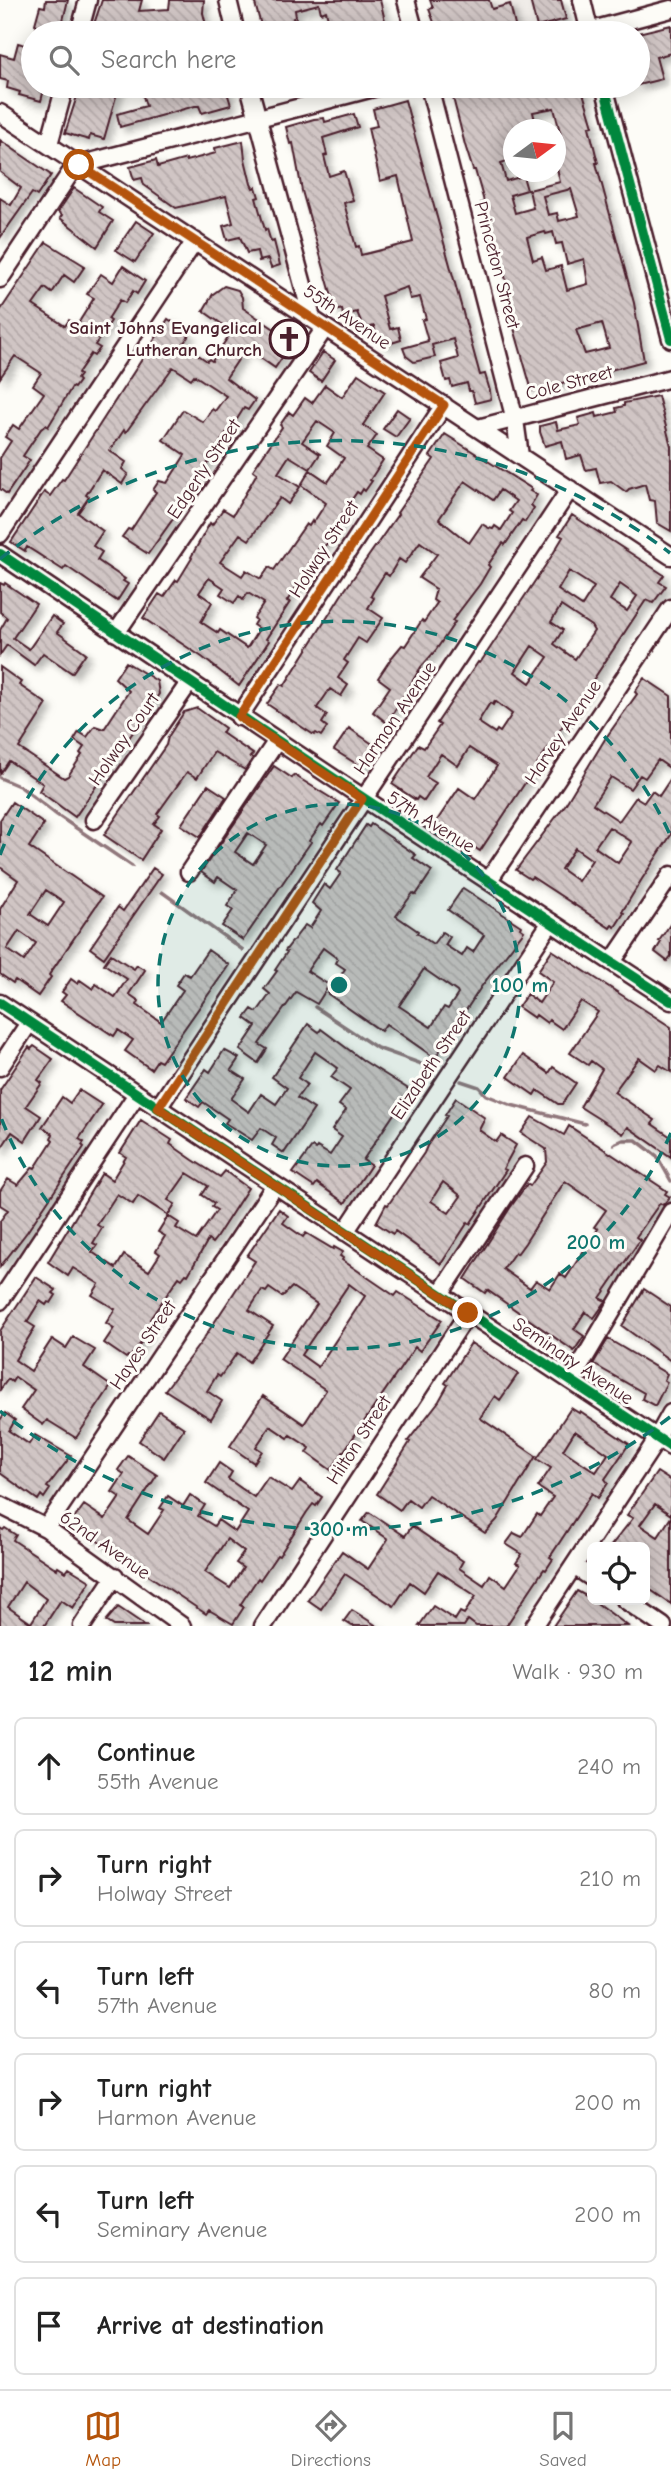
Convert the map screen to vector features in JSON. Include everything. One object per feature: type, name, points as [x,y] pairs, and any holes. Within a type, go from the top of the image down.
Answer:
[{"type":"street","points":[[82,21],[88,0]]},
{"type":"street","points":[[228,0],[233,21]]},
{"type":"street","points":[[406,0],[412,21]]},
{"type":"street","points":[[582,0],[585,21]]},
{"type":"street","points":[[629,21],[671,9]]},
{"type":"street","points":[[49,144],[62,98]]},
{"type":"street","points":[[252,98],[312,318]]},
{"type":"street","points":[[0,279],[69,175],[79,165],[334,98]]},
{"type":"street","name":"Princeton Street","points":[[432,98],[515,420],[520,456]]},
{"type":"street","points":[[607,98],[671,339]]},
{"type":"street","name":"55th Avenue","points":[[0,113],[671,556]]},
{"type":"street","points":[[0,534],[195,241]]},
{"type":"street","name":"Edgerly Street","points":[[116,633],[325,328]]},
{"type":"street","name":"Cole Street","points":[[478,428],[671,378]]},
{"type":"street","name":"Holway Street","points":[[239,717],[444,405]]},
{"type":"street","name":"Harmon Avenue","points":[[158,1108],[570,489]]},
{"type":"street","name":"57th Avenue","points":[[0,554],[276,742],[671,1001]]},
{"type":"street","name":"Harvey Avenue","points":[[489,880],[671,608]]},
{"type":"street","name":"Holway Court","points":[[94,820],[189,683]]},
{"type":"street","points":[[189,872],[276,742]]},
{"type":"street","points":[[612,962],[671,875]]},
{"type":"street","name":"Elizabeth Street","points":[[345,1231],[551,922]]},
{"type":"street","name":"Seminary Avenue","points":[[0,1003],[664,1443]]},
{"type":"street","points":[[0,1067],[29,1023]]},
{"type":"street","points":[[0,1301],[137,1094]]},
{"type":"street","points":[[440,1294],[525,1166]]},
{"type":"street","name":"Hayes Street","points":[[46,1528],[275,1185]]},
{"type":"street","points":[[571,1381],[671,1212]]},
{"type":"street","name":"Hilton Street","points":[[263,1626],[468,1313]]},
{"type":"street","points":[[534,1626],[574,1566],[664,1443],[671,1413]]},
{"type":"street","name":"62nd Avenue","points":[[0,1506],[46,1528],[182,1626]]},
{"type":"street","points":[[574,1566],[587,1575]]},
{"type":"street","points":[[82,1626],[115,1577]]},
{"type":"street","points":[[632,1605],[663,1626]]},
{"type":"shaded area","points":[[491,0],[563,0],[569,20],[565,21],[497,21]]},
{"type":"building","points":[[46,0],[68,0],[63,21],[36,21],[40,6],[45,7]]},
{"type":"building","points":[[102,0],[142,0],[139,11],[169,9],[170,0],[204,0],[205,21],[95,21]]},
{"type":"building","points":[[254,0],[380,0],[385,21],[329,21],[326,11],[321,13],[319,4],[295,10],[296,17],[291,21],[260,21]]},
{"type":"building","points":[[430,0],[489,0],[492,9],[510,4],[514,21],[434,21],[429,9],[433,8]]},
{"type":"building","points":[[530,0],[561,0],[566,19],[535,21]]},
{"type":"building","points":[[671,25],[671,53],[656,57],[662,79],[650,82],[650,30]]},
{"type":"building","points":[[18,43],[21,44],[21,96],[20,92],[7,88],[8,81],[0,79],[0,54],[14,58]]},
{"type":"building","points":[[76,98],[116,98],[104,139],[90,135],[89,140],[65,133]]},
{"type":"building","points":[[144,98],[229,98],[231,105],[202,113],[199,106],[195,106],[120,127],[117,114],[146,106]]},
{"type":"building","points":[[453,98],[585,98],[593,126],[589,127],[596,163],[634,303],[644,361],[532,391],[502,286],[507,284],[494,235],[492,236],[483,213],[481,203],[484,202]],"holes":[[[571,189],[579,216],[559,221],[557,213],[548,215],[543,196]],[[545,232],[553,232],[556,244],[562,243],[567,264],[584,259],[588,284],[567,290],[561,266],[546,270],[542,257],[533,260],[527,237]],[[602,323],[609,348],[585,354],[576,330]]]},
{"type":"building","points":[[405,100],[480,375],[485,374],[491,399],[475,403],[467,383],[452,387],[450,380],[446,381],[441,363],[458,358],[453,339],[432,345],[435,357],[414,362],[406,356],[403,348],[428,341],[422,320],[426,319],[420,297],[410,299],[407,287],[381,296],[390,329],[398,327],[401,340],[385,345],[382,340],[378,341],[374,326],[364,329],[357,312],[343,316],[342,309],[336,311],[302,191],[293,143],[290,144],[286,127],[314,119],[324,118],[325,122],[354,114],[358,127],[323,138],[329,176],[344,171],[353,200],[344,203],[356,247],[359,246],[361,255],[413,242],[398,176],[380,181],[368,128],[377,126],[373,109]]},
{"type":"building","points":[[0,140],[51,175],[37,196],[32,193],[0,238],[0,198],[11,205],[21,188],[0,172]]},
{"type":"building","points":[[243,141],[251,184],[253,188],[256,187],[259,197],[256,198],[265,230],[267,229],[271,242],[274,241],[280,265],[271,268],[268,259],[259,261],[257,251],[247,253],[240,237],[227,240],[223,226],[233,223],[226,196],[176,208],[144,185],[142,178],[134,180],[130,167],[156,160],[158,167],[186,161],[216,153],[215,148]]},
{"type":"building","points":[[74,188],[102,207],[99,212],[113,221],[97,247],[60,218],[62,215],[58,212]]},
{"type":"building","points":[[136,221],[154,233],[135,262],[116,250]]},
{"type":"building","points":[[46,242],[85,266],[74,282],[64,275],[52,293],[45,288],[33,305],[65,326],[69,320],[77,325],[94,298],[87,294],[101,274],[113,282],[123,266],[145,281],[137,294],[133,291],[125,303],[120,300],[108,319],[111,321],[95,345],[100,348],[94,356],[91,354],[78,373],[79,381],[72,387],[48,427],[46,425],[41,429],[23,456],[30,460],[7,494],[0,489],[0,458],[11,441],[5,437],[13,425],[19,429],[44,393],[33,385],[41,373],[15,356],[0,378],[0,311]]},
{"type":"building","points":[[224,286],[238,290],[243,308],[276,330],[280,323],[286,324],[298,334],[275,368],[246,348],[226,378],[255,400],[248,410],[244,408],[234,424],[238,426],[231,437],[226,433],[173,514],[175,516],[148,554],[122,537],[128,529],[131,530],[156,492],[153,490],[159,481],[167,483],[185,455],[163,440],[183,410],[203,422],[226,396],[194,375],[191,379],[173,367],[126,432],[124,430],[110,451],[126,462],[122,469],[128,474],[122,484],[102,470],[78,513],[103,531],[93,546],[102,552],[97,560],[125,579],[123,581],[128,584],[117,601],[66,566],[63,570],[27,547],[25,551],[11,542],[44,492],[50,496],[62,479],[64,480],[168,319],[190,334],[183,344],[207,361],[212,361],[232,331],[203,311],[213,294]]},
{"type":"building","points":[[323,352],[335,360],[321,381],[309,373]]},
{"type":"building","points":[[358,374],[385,392],[363,425],[377,435],[367,449],[383,460],[365,491],[363,489],[360,494],[357,492],[341,515],[345,517],[329,542],[323,547],[321,545],[308,565],[311,566],[266,639],[269,641],[239,686],[202,657],[143,618],[159,594],[164,597],[176,580],[178,581],[210,523],[212,525],[223,509],[233,515],[257,473],[253,470],[289,412],[293,415],[305,398],[312,403],[325,385],[342,397]],"holes":[[[317,421],[335,433],[327,446],[344,458],[328,482],[310,470],[301,485],[326,503],[313,523],[312,521],[309,526],[306,524],[274,570],[269,567],[261,579],[246,570],[242,576],[220,562],[240,534],[249,540],[280,498],[288,504],[300,487],[278,473],[289,456],[310,469],[320,454],[302,442]],[[209,578],[224,588],[220,594],[234,603],[239,596],[243,600],[248,593],[264,603],[254,618],[256,620],[253,625],[259,629],[247,648],[220,630],[218,633],[201,622],[212,602],[199,593]]]},
{"type":"building","points":[[658,396],[671,446],[671,531],[657,523],[655,501],[649,500],[645,484],[626,492],[611,481],[600,483],[596,468],[586,470],[581,455],[566,459],[562,441],[545,446],[540,432],[540,426],[556,422],[558,430],[580,425],[578,418],[596,413],[597,417],[617,412],[616,408],[624,406],[624,403]]},
{"type":"building","points":[[397,409],[410,418],[396,437],[383,429]]},
{"type":"building","points":[[445,434],[532,489],[530,491],[537,495],[531,505],[534,508],[505,545],[503,543],[488,565],[490,567],[480,584],[452,621],[455,622],[436,650],[421,667],[387,723],[373,712],[390,687],[378,678],[437,603],[433,600],[436,589],[419,578],[437,554],[420,542],[405,563],[399,559],[389,576],[385,573],[371,596],[374,598],[368,608],[383,618],[366,643],[358,638],[344,660],[348,663],[338,678],[348,685],[341,696],[330,689],[317,708],[327,715],[322,723],[327,727],[321,736],[316,733],[314,735],[267,704],[281,684],[284,686],[342,594],[398,514],[434,459],[430,456]],"holes":[[[465,481],[493,500],[500,490],[516,501],[501,530],[482,524],[469,543],[439,519]]]},
{"type":"building","points":[[572,515],[664,575],[659,582],[666,586],[653,603],[646,600],[480,851],[436,822],[459,788],[475,799],[497,766],[469,748],[458,766],[441,754],[426,777],[436,783],[424,801],[418,797],[416,800],[392,784],[418,745],[424,748],[440,725],[437,723],[551,557],[563,537],[559,535]],"holes":[[[569,571],[594,587],[582,606],[558,590]],[[620,584],[637,596],[627,611],[610,600]],[[561,606],[591,626],[594,631],[575,659],[554,644],[563,630],[551,622]],[[532,646],[548,657],[530,683],[515,672]],[[495,701],[512,714],[500,732],[497,730],[495,733],[478,722],[490,703],[493,705]]]},
{"type":"building","points":[[0,583],[5,583],[36,604],[13,638],[29,649],[52,616],[63,624],[57,632],[86,653],[72,673],[43,653],[34,665],[7,645],[0,655],[0,630],[7,618],[0,612]]},
{"type":"building","points":[[126,662],[157,681],[159,694],[75,817],[39,791],[43,784],[9,761],[0,774],[0,667],[21,682],[19,685],[47,704],[19,748],[64,778],[82,755],[80,753],[84,747],[74,740],[79,732],[87,737],[95,726],[104,729],[129,691],[115,678]]},
{"type":"building","points":[[644,678],[671,696],[671,769],[658,760],[645,778],[640,775],[630,789],[611,777],[593,804],[619,821],[636,797],[644,802],[652,791],[659,796],[671,778],[671,835],[615,927],[612,925],[610,928],[532,877],[530,879],[516,870],[565,805],[605,739],[637,694],[635,692]],"holes":[[[609,827],[632,842],[618,863],[595,847]],[[575,848],[592,860],[578,881],[561,869]]]},
{"type":"building","points":[[197,708],[225,728],[222,733],[253,754],[250,757],[253,758],[245,770],[214,752],[197,778],[187,772],[157,814],[160,816],[154,824],[161,829],[141,860],[104,835],[166,745],[184,712]]},
{"type":"building","points":[[349,728],[377,747],[363,768],[334,750]]},
{"type":"building","points":[[274,766],[339,803],[309,841],[311,842],[243,940],[222,926],[233,910],[227,906],[237,890],[218,877],[215,882],[201,872]],"holes":[[[248,833],[266,845],[253,864],[235,852]]]},
{"type":"building","points":[[208,785],[226,797],[200,837],[181,825]]},
{"type":"building","points":[[12,802],[44,824],[29,847],[102,897],[49,975],[51,977],[38,996],[15,980],[13,983],[0,974],[0,909],[18,880],[0,867],[0,820]],"holes":[[[46,890],[64,902],[48,926],[30,914]],[[19,931],[36,943],[24,961],[7,949]]]},
{"type":"building","points":[[371,824],[416,855],[413,858],[432,871],[416,895],[413,893],[396,916],[433,944],[442,932],[450,937],[445,945],[462,956],[467,948],[473,952],[484,935],[448,910],[463,888],[521,926],[524,931],[481,987],[435,1058],[386,1024],[381,1031],[328,994],[345,969],[336,963],[338,959],[323,948],[307,971],[329,985],[317,1004],[296,992],[259,1044],[267,1049],[258,1063],[240,1050],[256,1026],[245,1018],[252,1009],[257,1012],[270,994],[264,989],[277,971],[275,970],[287,952],[285,951],[305,925],[310,928],[321,911],[312,903],[324,884],[330,889],[341,873],[337,870],[366,825],[369,827]],"holes":[[[424,969],[457,992],[448,1009],[444,1007],[431,1027],[399,1006]]]},
{"type":"building","points":[[153,868],[162,874],[104,958],[90,948],[118,907],[123,911]]},
{"type":"building","points":[[671,923],[671,956],[667,961],[655,952]]},
{"type":"building","points":[[208,950],[229,965],[161,1062],[157,1060],[151,1069],[125,1051],[133,1040],[118,1030],[114,1036],[61,1001],[66,995],[62,992],[71,979],[78,984],[80,980],[93,989],[96,984],[115,997],[127,979],[104,964],[111,954],[134,969],[137,965],[145,970],[129,994],[139,1001],[137,1005],[161,1022],[183,990],[176,985],[184,973],[190,976]]},
{"type":"building","points":[[552,950],[671,1027],[671,1072],[660,1065],[656,1070],[639,1058],[614,1092],[655,1120],[652,1124],[671,1137],[671,1157],[628,1127],[623,1134],[580,1107],[602,1069],[591,1061],[588,1065],[570,1053],[598,1012],[581,1001],[562,1029],[549,1020],[547,1023],[536,1015],[534,1018],[518,1007],[527,994],[539,1003],[553,982],[538,971]]},
{"type":"building","points":[[308,1024],[319,1032],[321,1029],[410,1090],[363,1160],[371,1165],[345,1203],[317,1183],[314,1187],[293,1173],[312,1147],[330,1155],[342,1137],[332,1130],[346,1110],[339,1105],[350,1090],[331,1077],[338,1068],[315,1052],[298,1078],[307,1084],[297,1098],[314,1109],[284,1153],[272,1145],[276,1138],[261,1128],[252,1140],[225,1123],[228,1119],[203,1102],[199,1107],[186,1098],[206,1069],[210,1072],[224,1050],[239,1058],[231,1070],[245,1079],[231,1099],[249,1112],[261,1094],[276,1104],[287,1088],[272,1077]]},
{"type":"building","points":[[34,1046],[53,1059],[38,1080],[42,1083],[26,1106],[41,1116],[25,1141],[12,1132],[0,1150],[0,1090],[29,1047],[31,1049]]},
{"type":"building","points":[[523,1055],[549,1073],[553,1067],[576,1083],[562,1104],[537,1090],[534,1095],[508,1077]]},
{"type":"building","points":[[79,1090],[102,1105],[79,1139],[84,1142],[84,1147],[0,1267],[0,1221],[8,1210],[0,1205],[0,1191],[8,1179],[18,1185],[33,1167],[35,1168],[53,1140],[53,1134],[42,1127],[62,1097],[70,1103]]},
{"type":"building","points":[[456,1098],[485,1118],[479,1130],[496,1142],[501,1135],[516,1145],[503,1169],[506,1170],[441,1264],[395,1231],[393,1234],[376,1223],[386,1204],[388,1205],[424,1153],[447,1116],[445,1115]],"holes":[[[443,1182],[461,1196],[449,1213],[431,1201]]]},
{"type":"building","points":[[532,1117],[564,1135],[569,1126],[667,1191],[665,1194],[670,1197],[663,1205],[660,1203],[636,1237],[640,1240],[600,1298],[606,1301],[594,1318],[585,1312],[574,1329],[584,1336],[574,1351],[487,1290],[485,1293],[465,1279],[510,1208],[547,1162],[546,1149],[521,1133]],"holes":[[[565,1181],[606,1210],[594,1227],[598,1229],[566,1278],[560,1274],[550,1289],[536,1280],[530,1288],[503,1269],[525,1243]]]},
{"type":"building","points":[[141,1120],[172,1140],[170,1144],[193,1160],[220,1177],[225,1171],[248,1188],[216,1238],[212,1243],[208,1240],[188,1275],[182,1279],[179,1277],[150,1319],[154,1321],[140,1344],[130,1357],[126,1358],[104,1343],[114,1328],[106,1323],[115,1309],[92,1295],[99,1284],[73,1268],[68,1276],[48,1262],[102,1173],[112,1180],[126,1157],[120,1153]],"holes":[[[187,1173],[208,1186],[202,1195],[214,1203],[212,1207],[217,1210],[196,1240],[176,1228],[179,1223],[168,1216],[158,1232],[165,1236],[156,1251],[160,1254],[149,1271],[124,1255],[116,1268],[92,1252],[97,1245],[93,1243],[102,1228],[97,1225],[117,1194],[133,1204],[138,1196],[168,1215],[175,1204],[168,1200]]]},
{"type":"building","points":[[279,1209],[288,1216],[283,1223],[303,1237],[306,1233],[343,1252],[340,1256],[342,1260],[395,1296],[398,1292],[442,1320],[420,1351],[415,1347],[331,1470],[307,1453],[310,1448],[270,1426],[256,1447],[262,1451],[254,1463],[230,1446],[263,1396],[304,1424],[326,1390],[280,1359],[317,1304],[292,1287],[282,1297],[269,1288],[266,1292],[262,1290],[249,1310],[273,1326],[249,1362],[237,1353],[220,1377],[217,1375],[207,1391],[222,1401],[211,1419],[165,1390],[202,1341],[255,1261],[247,1256]],"holes":[[[349,1284],[365,1296],[318,1367],[301,1355]]]},
{"type":"building","points":[[36,1277],[56,1290],[53,1293],[56,1295],[51,1303],[46,1305],[40,1301],[27,1322],[35,1327],[15,1360],[31,1371],[52,1339],[66,1348],[73,1337],[95,1350],[84,1367],[111,1386],[76,1438],[47,1420],[43,1425],[21,1409],[34,1390],[15,1377],[12,1382],[8,1379],[0,1390],[0,1331]]},
{"type":"building","points":[[644,1289],[671,1307],[671,1361],[622,1326]]},
{"type":"building","points":[[608,1339],[667,1374],[664,1380],[667,1382],[655,1406],[642,1399],[644,1393],[593,1364]]},
{"type":"building","points":[[471,1343],[518,1374],[500,1400],[495,1396],[480,1418],[536,1456],[497,1520],[485,1533],[428,1495],[419,1507],[408,1499],[400,1510],[377,1494],[410,1442],[408,1441],[439,1401],[448,1385],[445,1383]]},
{"type":"building","points":[[571,1408],[579,1413],[580,1411],[629,1444],[605,1479],[608,1483],[598,1498],[592,1493],[550,1557],[553,1559],[546,1570],[544,1569],[506,1626],[476,1626],[468,1620],[464,1626],[419,1626],[433,1606],[455,1620],[460,1612],[464,1614],[476,1596],[438,1571],[424,1592],[410,1582],[394,1606],[345,1574],[321,1609],[308,1600],[342,1551],[368,1569],[388,1539],[362,1521],[369,1512],[405,1536],[412,1526],[463,1561],[459,1568],[484,1585],[490,1575],[506,1586],[520,1565],[516,1563],[522,1554],[506,1544],[514,1533],[522,1537],[537,1514],[540,1516],[553,1497],[538,1487],[551,1468],[537,1459]],"holes":[[[575,1431],[608,1454],[596,1472],[563,1450]]]},
{"type":"building","points":[[159,1411],[184,1428],[164,1458],[139,1441]]},
{"type":"building","points":[[5,1413],[15,1420],[9,1431],[29,1444],[35,1435],[71,1456],[47,1487],[50,1489],[44,1498],[41,1495],[38,1500],[0,1473],[0,1420]]},
{"type":"building","points":[[128,1456],[157,1475],[128,1520],[148,1534],[164,1510],[160,1508],[168,1496],[183,1506],[190,1495],[205,1505],[198,1516],[214,1526],[218,1520],[235,1532],[248,1512],[206,1483],[219,1463],[232,1472],[228,1479],[254,1497],[268,1477],[292,1492],[300,1481],[322,1497],[316,1506],[313,1504],[307,1512],[279,1556],[277,1555],[260,1580],[258,1578],[240,1605],[244,1607],[233,1624],[209,1610],[206,1614],[71,1523],[84,1505],[105,1519],[120,1497],[112,1492],[124,1474],[118,1470]],"holes":[[[227,1539],[244,1552],[236,1563],[243,1568],[230,1588],[205,1572]]]},
{"type":"building","points":[[657,1472],[671,1481],[671,1515],[655,1504],[640,1525],[658,1537],[671,1517],[671,1604],[650,1589],[650,1542],[614,1542],[633,1518],[627,1515]]},
{"type":"building","points":[[0,1528],[16,1535],[13,1540],[57,1569],[58,1567],[66,1572],[69,1568],[90,1581],[73,1608],[61,1600],[44,1626],[0,1626]],"holes":[[[24,1582],[46,1599],[31,1623],[8,1607]]]},
{"type":"building","points":[[577,1591],[587,1596],[587,1605],[600,1605],[628,1626],[553,1626]]},
{"type":"building","points":[[118,1607],[146,1626],[114,1626],[106,1621]]},
{"type":"building","points":[[352,1610],[377,1626],[352,1626],[344,1621]]},
{"type":"waterway","points":[[0,778],[21,787],[132,866]]},
{"type":"waterway","points":[[162,892],[243,950]]},
{"type":"waterway","points":[[315,1007],[377,1048],[433,1071]]},
{"type":"waterway","points":[[461,1081],[479,1087],[486,1095],[511,1105],[585,1124]]},
{"type":"waterway","points":[[614,1144],[623,1140],[636,1140],[657,1156],[671,1181]]},
{"type":"cycle path","points":[[607,98],[671,339]]},
{"type":"cycle path","points":[[0,554],[671,1001]]},
{"type":"cycle path","points":[[0,1003],[671,1447]]},
{"type":"place","name":"Saint Johns Evangelical Lutheran Church","points":[[289,339]]},
{"type":"route","points":[[79,165],[444,405],[239,717],[362,799],[158,1108],[468,1313]]}]
